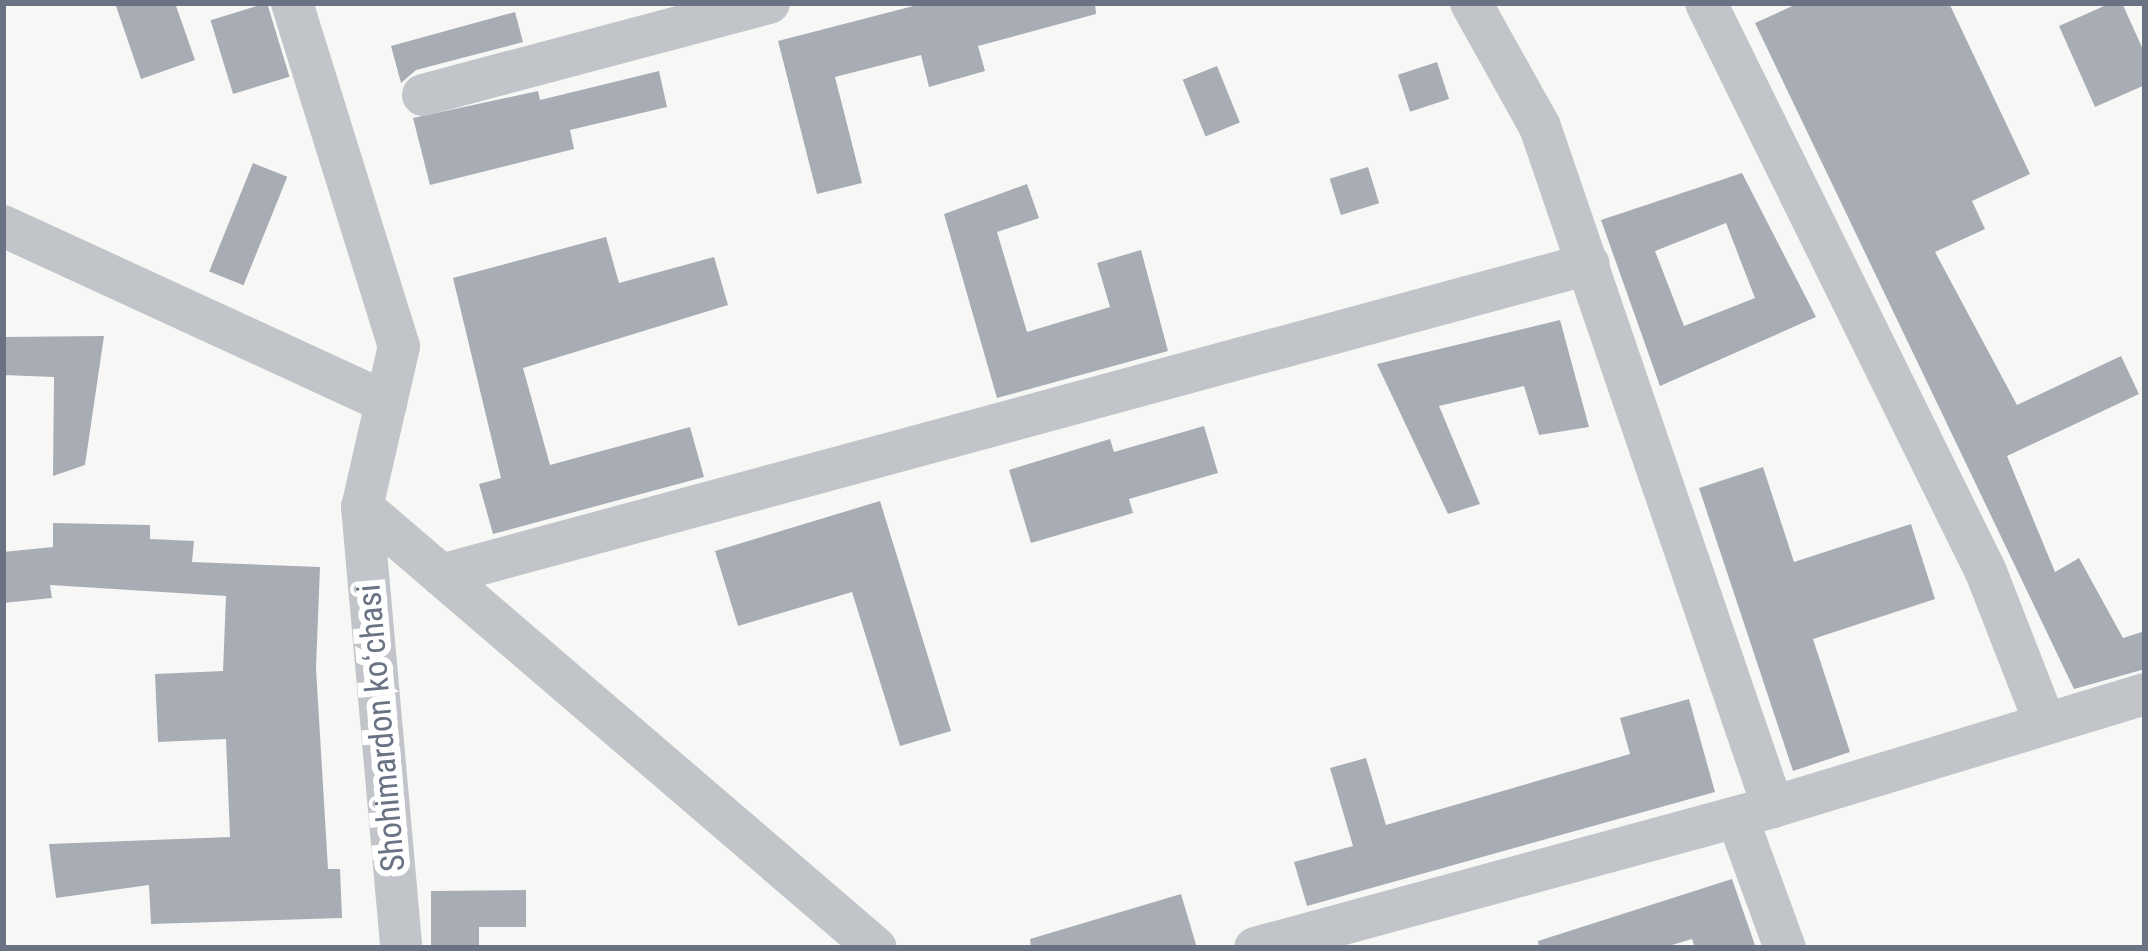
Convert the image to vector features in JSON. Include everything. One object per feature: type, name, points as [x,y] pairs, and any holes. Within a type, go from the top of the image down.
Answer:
[{"type":"street","name":"Shohimardon koʻchasi","points":[[292,3],[399,346],[362,507],[401,948]]},
{"type":"street","points":[[423,95],[769,3]]},
{"type":"street","points":[[1472,3],[1540,127],[1589,264],[1755,812],[1785,948]]},
{"type":"street","points":[[1706,3],[1986,572],[2045,723]]},
{"type":"street","points":[[3,226],[386,402]]},
{"type":"street","points":[[441,575],[1589,264]]},
{"type":"street","points":[[362,507],[876,948]]},
{"type":"street","points":[[1255,948],[1755,812],[2145,694]]},
{"type":"building","points":[[115,3],[175,3],[195,60],[141,79]]},
{"type":"building","points":[[267,3],[290,77],[233,94],[211,20]]},
{"type":"building","points":[[925,3],[1095,3],[1096,14],[978,46],[985,71],[929,87],[921,55],[835,77],[862,183],[817,194],[778,41]]},
{"type":"building","points":[[1799,3],[1949,3],[2030,174],[1972,201],[1985,229],[1935,252],[2017,405],[2121,356],[2139,394],[2007,456],[2055,572],[2079,558],[2123,638],[2145,631],[2145,669],[2074,689],[1755,23]]},
{"type":"building","points":[[2111,3],[2122,3],[2145,54],[2145,85],[2095,107],[2059,26]]},
{"type":"building","points":[[515,12],[523,42],[416,70],[401,83],[391,46]]},
{"type":"building","points":[[1437,62],[1449,99],[1410,112],[1398,75]]},
{"type":"building","points":[[1217,66],[1240,123],[1206,136],[1183,80]]},
{"type":"building","points":[[659,71],[667,107],[570,130],[574,149],[430,185],[413,118],[538,91],[540,100]]},
{"type":"building","points":[[253,163],[287,177],[243,285],[209,271]]},
{"type":"building","points":[[1368,167],[1379,203],[1341,215],[1330,179]]},
{"type":"building","points":[[1742,173],[1816,317],[1660,386],[1601,220]],"holes":[[[1726,223],[1755,298],[1684,326],[1655,251]]]},
{"type":"building","points":[[1027,184],[1039,218],[997,232],[1027,332],[1110,307],[1097,263],[1141,250],[1168,351],[997,398],[944,214]]},
{"type":"building","points":[[606,237],[619,283],[714,257],[728,305],[523,368],[550,465],[690,427],[704,477],[493,534],[479,484],[501,478],[453,278]]},
{"type":"building","points":[[1560,320],[1589,427],[1539,435],[1524,386],[1439,406],[1480,504],[1448,514],[1377,364]]},
{"type":"building","points":[[104,336],[85,465],[53,476],[54,377],[3,375],[3,337]]},
{"type":"building","points":[[1204,426],[1218,473],[1129,499],[1133,513],[1031,543],[1009,470],[1110,439],[1114,452]]},
{"type":"building","points":[[1763,467],[1794,562],[1911,524],[1935,599],[1813,639],[1850,752],[1793,771],[1699,488]]},
{"type":"building","points":[[880,501],[951,731],[900,746],[852,592],[738,626],[715,551]]},
{"type":"building","points":[[53,523],[150,525],[150,539],[194,541],[192,562],[320,567],[316,668],[328,869],[340,869],[342,918],[151,924],[149,885],[56,898],[49,844],[230,837],[226,739],[158,742],[155,674],[223,671],[226,596],[50,585],[52,598],[3,603],[3,552],[53,547]]},
{"type":"building","points":[[1689,699],[1715,792],[1307,906],[1294,862],[1353,846],[1330,768],[1366,758],[1386,825],[1630,754],[1620,718]]},
{"type":"building","points":[[1732,879],[1756,948],[1695,948],[1692,939],[1662,948],[1539,948],[1538,941]]},
{"type":"building","points":[[526,890],[526,927],[479,927],[479,948],[431,948],[431,891]]},
{"type":"building","points":[[1181,894],[1197,948],[1031,948],[1030,939]]}]
